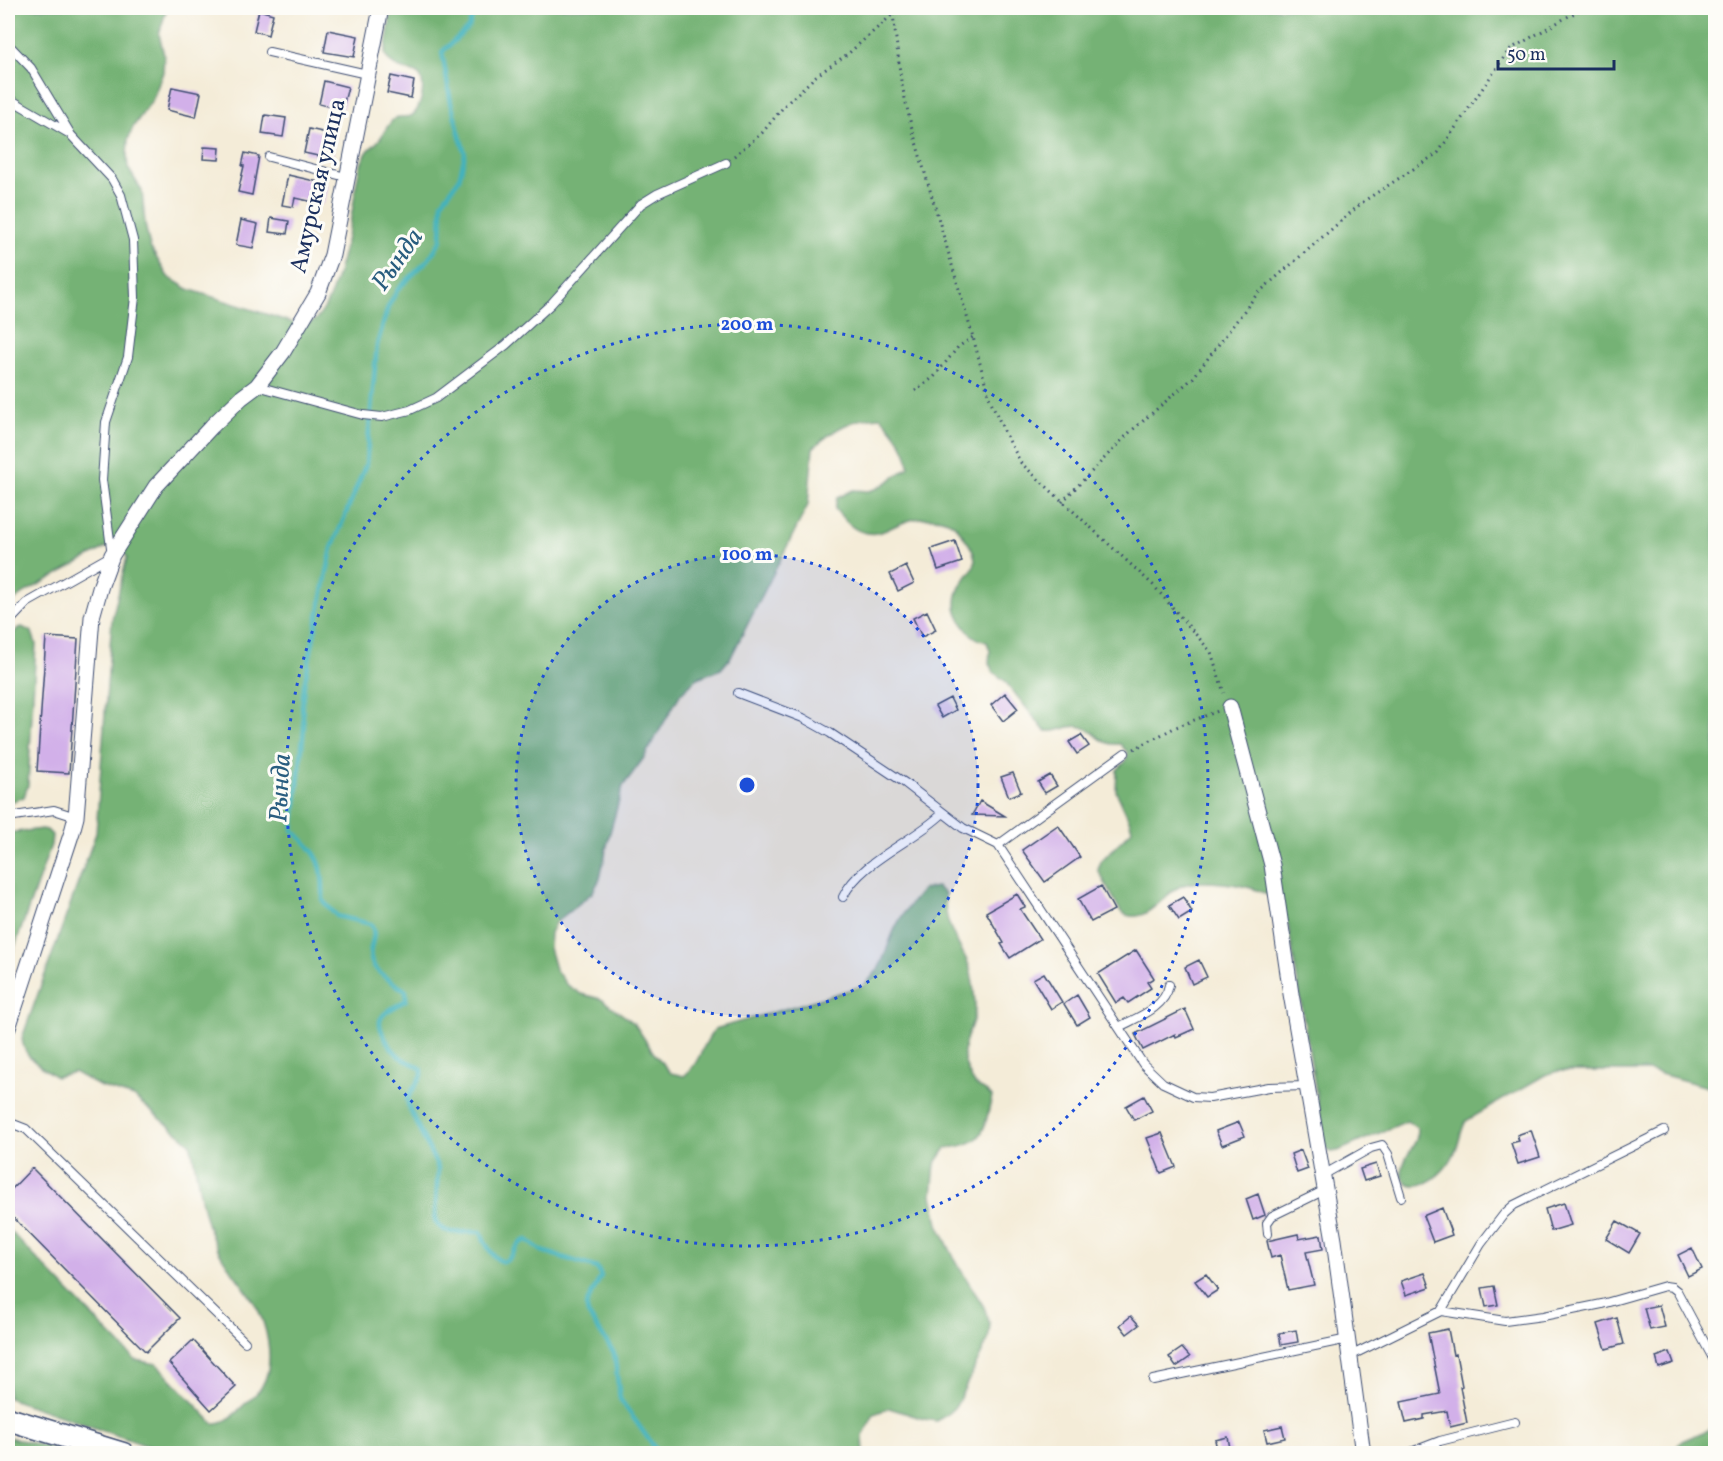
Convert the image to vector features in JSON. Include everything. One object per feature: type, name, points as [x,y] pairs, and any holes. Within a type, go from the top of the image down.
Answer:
[{"type":"main road","points":[[8,1419],[123,1454]]},
{"type":"street","name":"Амурская улица","points":[[8,1028],[76,817],[92,618],[101,585],[112,555],[156,486],[241,398],[257,387],[283,352],[318,293],[332,255],[381,8]]},
{"type":"street","points":[[1230,707],[1272,865],[1324,1182],[1363,1454]]},
{"type":"lane","points":[[8,44],[31,68],[70,135],[112,179],[121,195],[132,240],[135,297],[128,357],[106,422],[102,480],[112,555],[27,603],[8,622]]},
{"type":"lane","points":[[269,52],[368,74]]},
{"type":"lane","points":[[8,98],[70,135]]},
{"type":"lane","points":[[269,157],[346,177]]},
{"type":"lane","points":[[257,387],[363,415],[382,417],[410,410],[436,398],[506,345],[551,304],[641,204],[657,194],[726,163]]},
{"type":"lane","points":[[738,693],[803,718],[830,733],[905,783],[942,814],[973,834],[998,845],[1143,1064],[1153,1076],[1163,1083],[1193,1097],[1210,1098],[1269,1087],[1307,1086]]},
{"type":"lane","points":[[998,845],[1125,753]]},
{"type":"lane","points":[[8,817],[54,810],[76,817]]},
{"type":"lane","points":[[843,897],[848,886],[855,879],[904,841],[923,831],[942,814]]},
{"type":"lane","points":[[1119,1027],[1162,1001],[1168,993],[1170,984]]},
{"type":"lane","points":[[8,1122],[26,1129],[245,1342]]},
{"type":"lane","points":[[1350,1356],[1441,1311],[1481,1244],[1504,1214],[1514,1205],[1664,1131]]},
{"type":"lane","points":[[1268,1234],[1266,1223],[1272,1216],[1371,1148],[1382,1145],[1388,1154],[1401,1197]]},
{"type":"lane","points":[[1441,1311],[1505,1321],[1560,1313],[1602,1304],[1655,1288],[1672,1287],[1677,1290],[1687,1307],[1716,1364]]},
{"type":"lane","points":[[1153,1380],[1348,1340]]},
{"type":"lane","points":[[1406,1454],[1440,1441],[1515,1422]]},
{"type":"path","points":[[894,8],[901,81],[911,125],[989,398],[1004,431],[1021,463],[1153,585],[1211,652],[1230,707],[1176,727],[1125,753]]},
{"type":"path","points":[[1062,502],[1130,432],[1193,378],[1257,294],[1364,201],[1438,153],[1509,50],[1583,8]]},
{"type":"path","points":[[726,163],[762,133],[785,105],[816,76],[849,53],[893,14]]},
{"type":"path","points":[[915,391],[934,377],[958,347],[973,337]]},
{"type":"green space","points":[[11,8],[167,8],[159,34],[164,55],[163,72],[153,99],[133,127],[128,140],[128,168],[142,191],[150,247],[168,277],[188,289],[294,323],[308,324],[320,315],[333,289],[364,157],[394,119],[411,116],[414,113],[421,98],[423,87],[421,78],[414,72],[393,65],[385,54],[392,8],[1715,8],[1715,1089],[1650,1071],[1558,1071],[1545,1075],[1466,1121],[1455,1152],[1448,1164],[1438,1175],[1419,1185],[1408,1184],[1402,1175],[1405,1160],[1416,1140],[1418,1129],[1407,1121],[1331,1152],[1326,1148],[1324,1140],[1288,924],[1276,903],[1266,894],[1247,887],[1198,882],[1172,891],[1145,913],[1129,916],[1121,912],[1098,870],[1101,861],[1132,830],[1116,791],[1117,770],[1126,761],[1128,753],[1120,744],[1107,743],[1082,727],[1044,730],[1004,680],[993,672],[989,663],[990,651],[987,642],[969,632],[957,611],[958,593],[974,568],[975,561],[969,544],[953,524],[940,519],[924,518],[878,533],[868,533],[851,526],[835,509],[837,498],[853,490],[869,491],[878,488],[909,467],[900,440],[891,428],[881,417],[871,418],[844,426],[828,435],[813,448],[808,505],[731,657],[721,669],[697,678],[681,693],[643,759],[623,786],[600,879],[592,893],[555,923],[550,933],[549,948],[555,969],[566,984],[581,994],[601,999],[634,1023],[653,1052],[671,1073],[684,1076],[694,1066],[715,1029],[863,986],[879,967],[899,921],[923,889],[937,887],[945,894],[948,923],[968,963],[974,989],[975,1011],[964,1047],[965,1063],[973,1082],[992,1097],[987,1119],[976,1140],[969,1144],[946,1148],[935,1164],[932,1195],[938,1224],[956,1262],[984,1307],[990,1325],[988,1340],[956,1406],[936,1421],[889,1408],[874,1414],[863,1436],[864,1453],[168,1453],[8,1398],[8,1229],[135,1360],[157,1364],[213,1423],[223,1422],[231,1417],[259,1390],[266,1376],[269,1355],[266,1332],[259,1311],[224,1260],[210,1232],[203,1210],[190,1143],[134,1097],[99,1086],[74,1072],[56,1077],[34,1061],[23,1045],[22,1038],[96,833],[112,619],[127,557],[120,545],[110,545],[22,594],[8,607],[8,23]]},
{"type":"green space","points":[[22,627],[32,632],[36,644],[28,785],[24,797],[8,803],[8,640],[18,628]]},
{"type":"green space","points":[[42,829],[52,835],[51,845],[8,966],[8,833]]},
{"type":"green space","points":[[1715,1427],[1715,1453],[1669,1453],[1682,1441]]},
{"type":"green space","points":[[8,1437],[71,1453],[8,1453]]},
{"type":"building","points":[[259,10],[273,14],[268,35],[254,31]]},
{"type":"building","points":[[328,30],[358,36],[354,57],[324,52]]},
{"type":"building","points":[[391,76],[414,81],[411,98],[387,93]]},
{"type":"building","points":[[324,81],[348,87],[342,110],[319,104]]},
{"type":"building","points":[[172,87],[201,93],[196,117],[167,110]]},
{"type":"building","points":[[265,115],[286,118],[283,137],[262,134]]},
{"type":"building","points":[[309,129],[336,135],[332,159],[304,153]]},
{"type":"building","points":[[204,147],[220,148],[219,160],[203,159]]},
{"type":"building","points":[[245,153],[259,156],[252,195],[238,192]]},
{"type":"building","points":[[288,175],[328,184],[323,204],[295,198],[293,207],[282,205]]},
{"type":"building","points":[[271,218],[289,221],[287,234],[269,232]]},
{"type":"building","points":[[241,220],[258,224],[253,248],[236,245]]},
{"type":"building","points":[[955,541],[962,562],[938,570],[931,549]]},
{"type":"building","points":[[906,566],[914,583],[898,591],[890,574]]},
{"type":"building","points":[[927,611],[936,630],[922,637],[913,618]]},
{"type":"building","points":[[46,637],[78,639],[69,773],[37,771]]},
{"type":"building","points":[[1005,693],[1018,709],[1003,721],[991,705]]},
{"type":"building","points":[[950,698],[956,710],[942,718],[935,706]]},
{"type":"building","points":[[1081,735],[1089,746],[1077,754],[1069,742]]},
{"type":"building","points":[[1013,773],[1021,792],[1009,797],[1001,777]]},
{"type":"building","points":[[1050,775],[1057,786],[1045,793],[1038,782]]},
{"type":"building","points":[[980,801],[1005,816],[972,815]]},
{"type":"building","points":[[1058,825],[1080,857],[1045,882],[1022,850]]},
{"type":"building","points":[[1101,886],[1114,910],[1091,922],[1078,899]]},
{"type":"building","points":[[1017,894],[1025,907],[1020,909],[1040,939],[1010,958],[986,912]]},
{"type":"building","points":[[1183,897],[1192,912],[1179,920],[1169,905]]},
{"type":"building","points":[[1136,950],[1154,978],[1147,982],[1151,988],[1128,1003],[1124,998],[1116,1003],[1098,974]]},
{"type":"building","points":[[1199,960],[1207,977],[1192,984],[1185,967]]},
{"type":"building","points":[[1044,973],[1062,1002],[1051,1009],[1033,979]]},
{"type":"building","points":[[1077,995],[1090,1017],[1077,1025],[1064,1004]]},
{"type":"building","points":[[1185,1009],[1194,1029],[1176,1037],[1175,1034],[1143,1050],[1135,1034]]},
{"type":"building","points":[[1144,1096],[1152,1111],[1134,1120],[1126,1106]]},
{"type":"building","points":[[1239,1122],[1245,1136],[1222,1145],[1216,1131]]},
{"type":"building","points":[[1531,1130],[1540,1157],[1518,1164],[1511,1143],[1519,1141],[1517,1135]]},
{"type":"building","points":[[1162,1133],[1176,1167],[1161,1173],[1147,1138]]},
{"type":"building","points":[[1301,1150],[1308,1169],[1297,1173],[1291,1154]]},
{"type":"building","points":[[1376,1164],[1380,1176],[1364,1181],[1360,1169]]},
{"type":"building","points":[[32,1168],[180,1318],[146,1352],[8,1212],[8,1193]]},
{"type":"building","points":[[1258,1194],[1265,1215],[1253,1220],[1246,1199]]},
{"type":"building","points":[[1564,1203],[1571,1225],[1551,1231],[1545,1209]]},
{"type":"building","points":[[1442,1208],[1452,1235],[1433,1242],[1423,1216]]},
{"type":"building","points":[[1617,1221],[1640,1234],[1629,1253],[1606,1239]]},
{"type":"building","points":[[1298,1234],[1299,1239],[1321,1235],[1323,1249],[1306,1252],[1314,1285],[1288,1290],[1280,1255],[1271,1258],[1267,1241]]},
{"type":"building","points":[[1692,1248],[1702,1269],[1688,1276],[1678,1255]]},
{"type":"building","points":[[1425,1273],[1430,1287],[1406,1295],[1401,1281]]},
{"type":"building","points":[[1206,1274],[1218,1290],[1207,1297],[1195,1281]]},
{"type":"building","points":[[1494,1286],[1498,1305],[1486,1307],[1482,1288]]},
{"type":"building","points":[[1659,1305],[1665,1327],[1650,1330],[1644,1308]]},
{"type":"building","points":[[1131,1316],[1139,1325],[1127,1334],[1120,1325]]},
{"type":"building","points":[[1617,1318],[1624,1344],[1606,1349],[1598,1324]]},
{"type":"building","points":[[1448,1329],[1453,1355],[1456,1354],[1467,1423],[1450,1427],[1447,1411],[1424,1415],[1424,1419],[1406,1423],[1401,1402],[1440,1394],[1428,1333]]},
{"type":"building","points":[[1296,1330],[1298,1342],[1281,1345],[1279,1333]]},
{"type":"building","points":[[193,1340],[236,1387],[211,1410],[169,1363]]},
{"type":"building","points":[[1182,1348],[1190,1357],[1176,1367],[1169,1357]]},
{"type":"building","points":[[1670,1352],[1674,1363],[1659,1368],[1656,1357]]},
{"type":"building","points":[[1282,1426],[1285,1438],[1267,1442],[1264,1430]]},
{"type":"building","points":[[1228,1437],[1231,1454],[1218,1454],[1215,1440]]},
{"type":"waterway","name":"Рында","points":[[475,8],[469,27],[442,52],[451,103],[465,154],[459,179],[442,202],[441,240],[428,260],[398,289],[388,307],[377,345],[366,464],[332,548],[304,685],[302,706],[304,728],[293,830],[315,854],[318,861],[323,878],[323,901],[337,916],[371,924],[374,933],[370,956],[372,963],[381,974],[406,991],[406,1000],[385,1013],[380,1021],[380,1027],[396,1053],[422,1070],[422,1075],[407,1099],[409,1108],[438,1168],[435,1221],[439,1227],[450,1232],[481,1232],[493,1254],[502,1261],[506,1261],[519,1244],[527,1240],[542,1251],[597,1268],[601,1276],[586,1305],[588,1314],[614,1353],[620,1399],[659,1454]]}]
